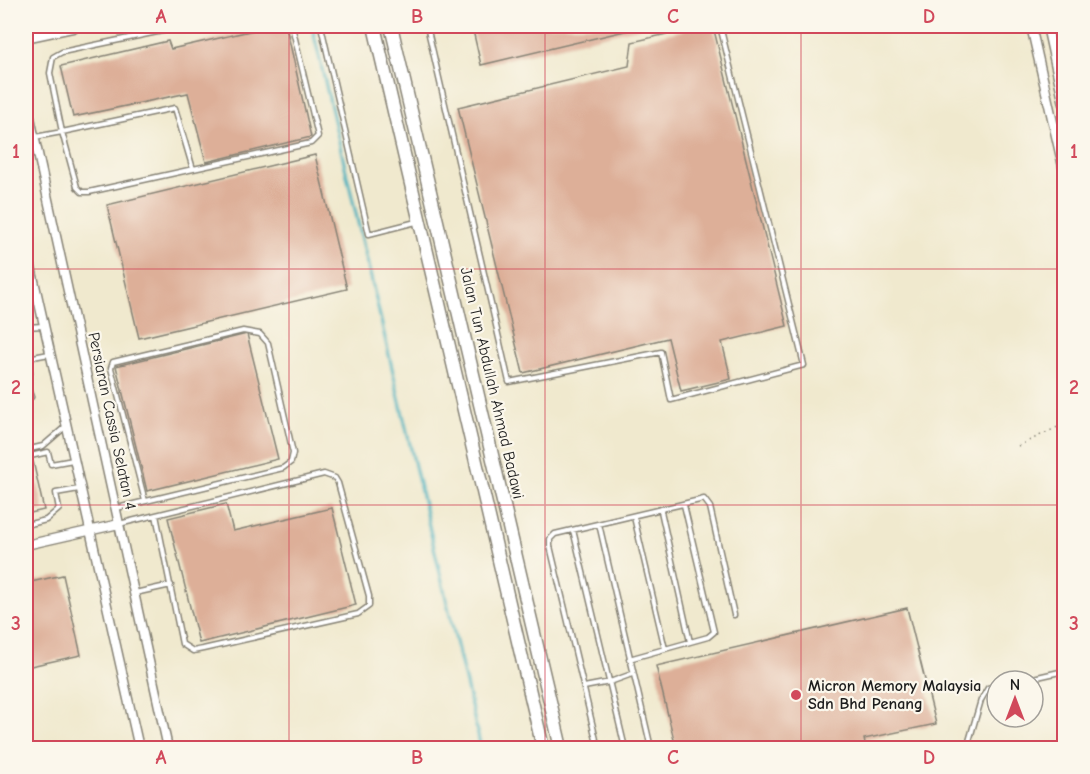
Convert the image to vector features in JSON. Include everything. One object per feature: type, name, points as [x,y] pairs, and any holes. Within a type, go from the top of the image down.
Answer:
[{"type":"main road","points":[[26,47],[30,35],[73,26]]},
{"type":"main road","name":"Jalan Tun Abdullah Ahmad Badawi","points":[[374,26],[543,748]]},
{"type":"main road","name":"Jalan Tun Abdullah Ahmad Badawi","points":[[391,26],[561,748]]},
{"type":"street","points":[[1031,26],[1065,171]]},
{"type":"street","points":[[1047,26],[1064,98]]},
{"type":"street","name":"Persiaran Cassia Selatan 4","points":[[26,99],[168,748]]},
{"type":"street","points":[[26,251],[139,748]]},
{"type":"street","points":[[26,545],[119,524]]},
{"type":"lane","points":[[186,26],[172,27],[62,52],[53,57],[50,73],[62,132],[77,187],[82,192],[311,143],[316,140],[318,136],[292,26]]},
{"type":"lane","points":[[321,26],[369,234],[420,221]]},
{"type":"lane","points":[[427,26],[509,382],[661,352],[671,400],[804,365],[720,26]]},
{"type":"lane","points":[[34,138],[175,108],[193,169]]},
{"type":"lane","points":[[26,297],[36,294]]},
{"type":"lane","points":[[26,327],[44,326]]},
{"type":"lane","points":[[115,508],[145,501],[283,468],[291,462],[293,453],[268,343],[260,334],[243,331],[113,362],[111,368],[145,501]]},
{"type":"lane","points":[[26,374],[30,373],[28,358],[50,354]]},
{"type":"lane","points":[[26,383],[31,398]]},
{"type":"lane","points":[[26,450],[43,446],[65,427]]},
{"type":"lane","points":[[26,457],[48,452],[51,464],[73,460]]},
{"type":"lane","points":[[119,524],[156,515],[329,475],[338,483],[369,596],[369,606],[358,614],[193,651],[182,644],[156,515]]},
{"type":"lane","points":[[26,525],[53,516],[60,509],[56,493],[79,489]]},
{"type":"lane","points":[[598,748],[550,546],[550,539],[555,534],[661,511],[704,499],[710,507],[735,615]]},
{"type":"lane","points":[[629,658],[708,637],[714,632],[684,505]]},
{"type":"lane","points":[[661,511],[690,642]]},
{"type":"lane","points":[[634,517],[665,649]]},
{"type":"lane","points":[[599,524],[651,748]]},
{"type":"lane","points":[[573,530],[625,748]]},
{"type":"lane","points":[[134,594],[171,585]]},
{"type":"lane","points":[[1045,675],[1065,671]]},
{"type":"lane","points":[[584,687],[610,682],[632,674]]},
{"type":"lane","points":[[967,748],[985,693]]},
{"type":"path","points":[[1018,446],[1065,424]]},
{"type":"building","points":[[272,26],[286,26],[311,137],[206,162],[188,93],[73,117],[61,66],[168,41],[171,49]]},
{"type":"building","points":[[472,26],[646,26],[481,65]]},
{"type":"building","points":[[701,26],[713,26],[787,326],[722,342],[731,379],[681,391],[668,338],[523,373],[458,107],[629,66],[632,42]]},
{"type":"building","points":[[315,155],[347,289],[139,338],[107,205]]},
{"type":"building","points":[[247,334],[278,459],[147,491],[116,366]]},
{"type":"building","points":[[33,461],[44,510],[26,514],[26,462]]},
{"type":"building","points":[[226,504],[233,531],[332,508],[356,605],[199,643],[168,518]]},
{"type":"building","points":[[63,575],[81,655],[26,667],[26,583]]},
{"type":"building","name":"Micron Memory Malaysia Sdn Bhd Penang","points":[[907,608],[936,724],[864,739],[866,748],[676,748],[656,666]]},
{"type":"waterway","points":[[312,26],[481,748]]},
{"type":"place","name":"Micron Memory Malaysia Sdn Bhd Penang","points":[[796,695]]}]
